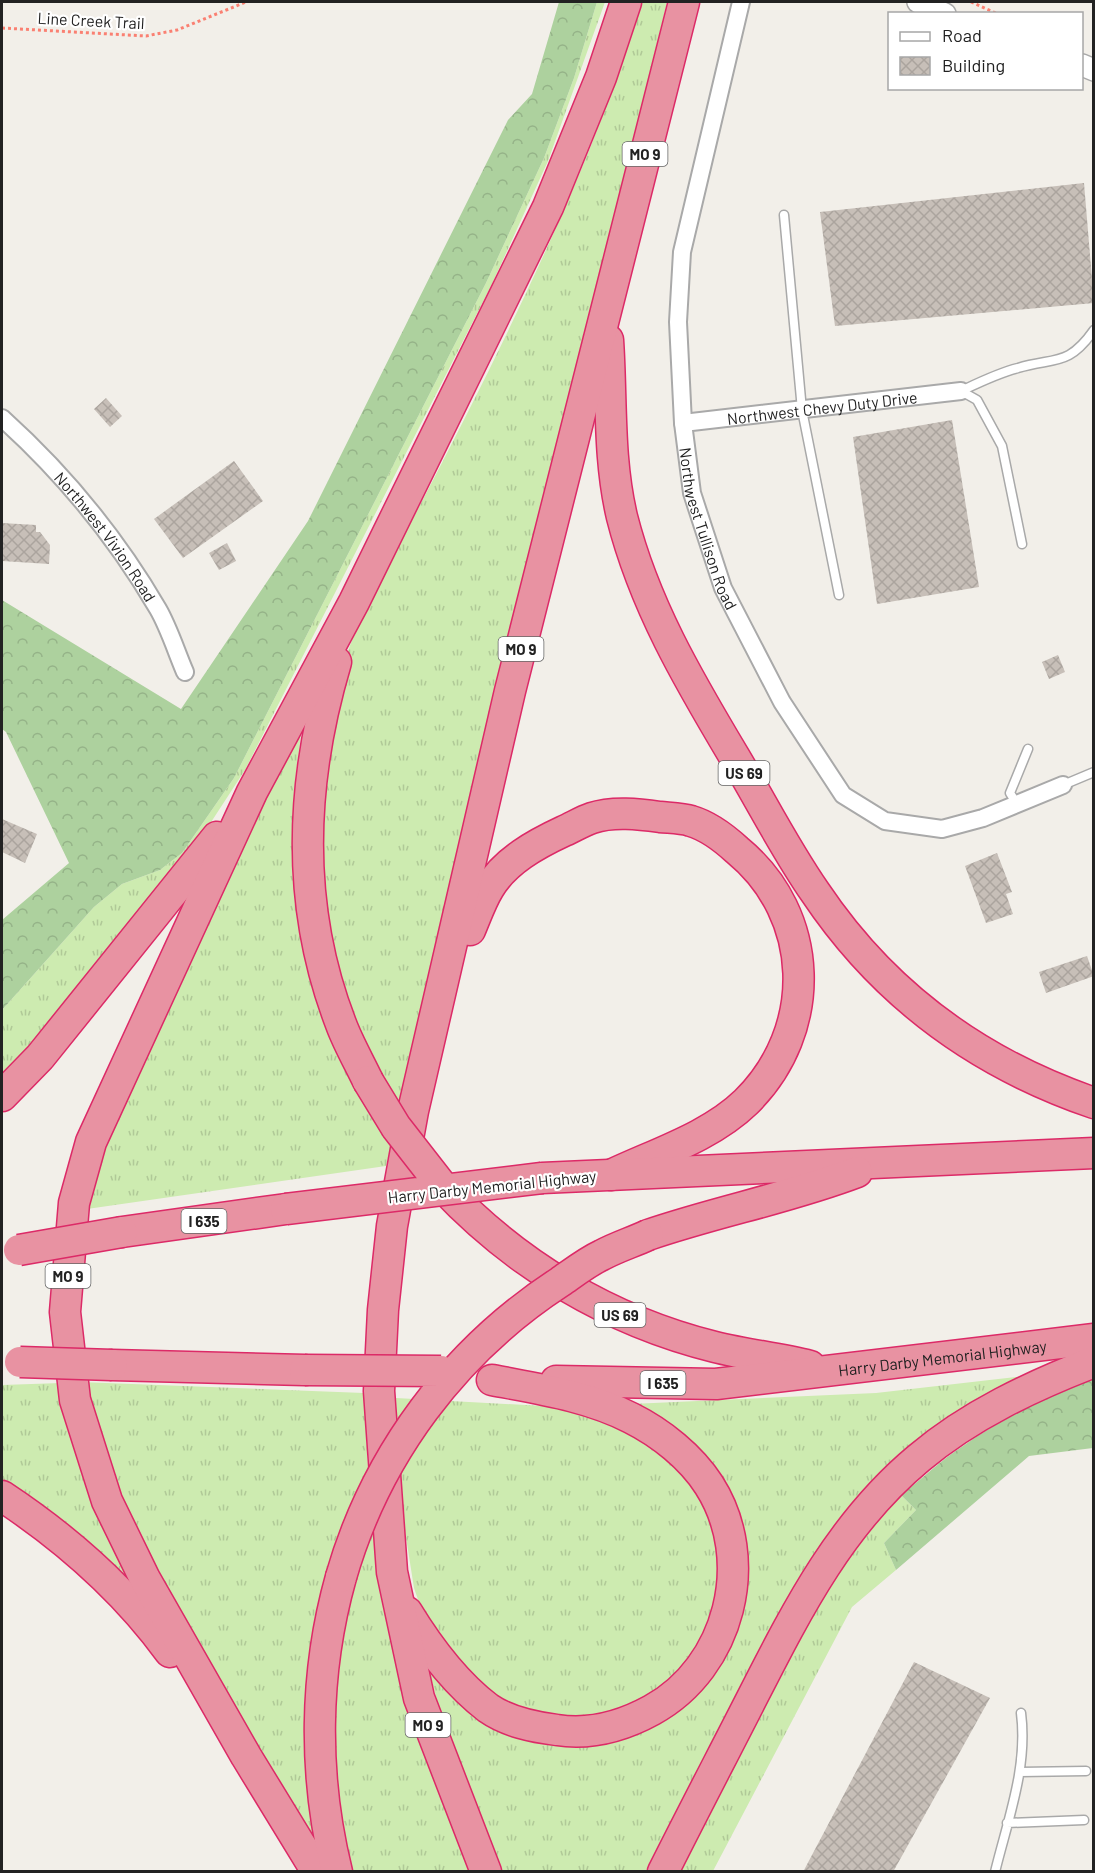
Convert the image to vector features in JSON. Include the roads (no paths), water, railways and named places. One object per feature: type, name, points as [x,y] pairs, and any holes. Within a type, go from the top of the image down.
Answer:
[{"type":"highway","name":"MO 9","points":[[317,1872],[246,1756],[145,1579],[106,1500],[75,1400],[65,1312],[74,1203],[91,1142],[252,792],[354,602],[548,207],[601,77],[626,2]]},
{"type":"highway","name":"MO 9","points":[[486,1872],[419,1698],[392,1572],[379,1391],[383,1310],[392,1226],[414,1111],[510,691],[684,2]]},
{"type":"highway","name":"US 69","points":[[606,307],[611,445],[615,480],[622,515],[644,586],[680,664],[814,892],[847,936],[884,976],[921,1010],[969,1046],[1010,1070],[1094,1103]]},
{"type":"highway","name":"US 69","points":[[354,602],[321,712],[311,769],[307,855],[312,915],[326,976],[341,1024],[369,1081],[396,1126],[442,1186],[471,1217],[534,1266],[611,1311],[716,1347],[834,1371]]},
{"type":"highway","points":[[2,1096],[40,1057],[192,870],[252,792]]},
{"type":"highway","points":[[442,993],[489,887],[513,861],[537,844],[594,817],[632,813],[692,821],[725,840],[752,862],[774,888],[791,924],[797,947],[798,996],[786,1043],[762,1085],[727,1118],[706,1131],[610,1175]]},
{"type":"highway","name":"Harry Darby Memorial Highway","points":[[10,1252],[122,1232],[286,1209],[542,1178],[1094,1153]]},
{"type":"highway","points":[[337,1872],[325,1812],[320,1732],[325,1653],[341,1577],[366,1508],[400,1443],[421,1412],[458,1367],[523,1306],[600,1255],[648,1235],[705,1216],[808,1191],[883,1162]]},
{"type":"highway","name":"Harry Darby Memorial Highway","points":[[11,1363],[441,1371],[492,1380],[716,1384],[1094,1339]]},
{"type":"highway","points":[[663,1872],[799,1606],[839,1542],[860,1516],[920,1457],[961,1427],[1024,1392],[1094,1362]]},
{"type":"highway","points":[[392,1572],[406,1610],[445,1667],[489,1708],[520,1723],[575,1731],[598,1730],[640,1716],[678,1692],[708,1658],[718,1638],[732,1595],[732,1548],[721,1507],[701,1473],[654,1431],[609,1408],[577,1397],[492,1380]]},
{"type":"highway","points":[[2,1496],[76,1551],[114,1586],[168,1649],[246,1756]]},
{"type":"street","name":"Northwest Tullison Road","points":[[741,2],[682,252],[678,322],[683,423],[692,494],[723,588],[782,702],[843,795],[885,821],[942,829],[983,818],[1063,785]]},
{"type":"street","points":[[918,2],[940,12]]},
{"type":"street","name":"Northwest Chevy Duty Drive","points":[[683,423],[962,391]]},
{"type":"street","name":"Northwest Vivion Road","points":[[2,418],[63,479],[130,564],[159,611],[185,672]]},
{"type":"lane","points":[[784,215],[802,410],[839,596]]},
{"type":"lane","points":[[962,391],[1019,367],[1062,361],[1077,349],[1094,330]]},
{"type":"lane","points":[[962,391],[977,400],[1002,446],[1022,543]]},
{"type":"lane","points":[[1017,804],[1010,793],[1028,749]]},
{"type":"lane","points":[[1063,785],[1094,772]]},
{"type":"lane","points":[[994,1872],[1020,1772],[1024,1738],[1021,1713]]},
{"type":"lane","points":[[1020,1772],[1086,1771]]},
{"type":"lane","points":[[1007,1823],[1084,1820]]}]
